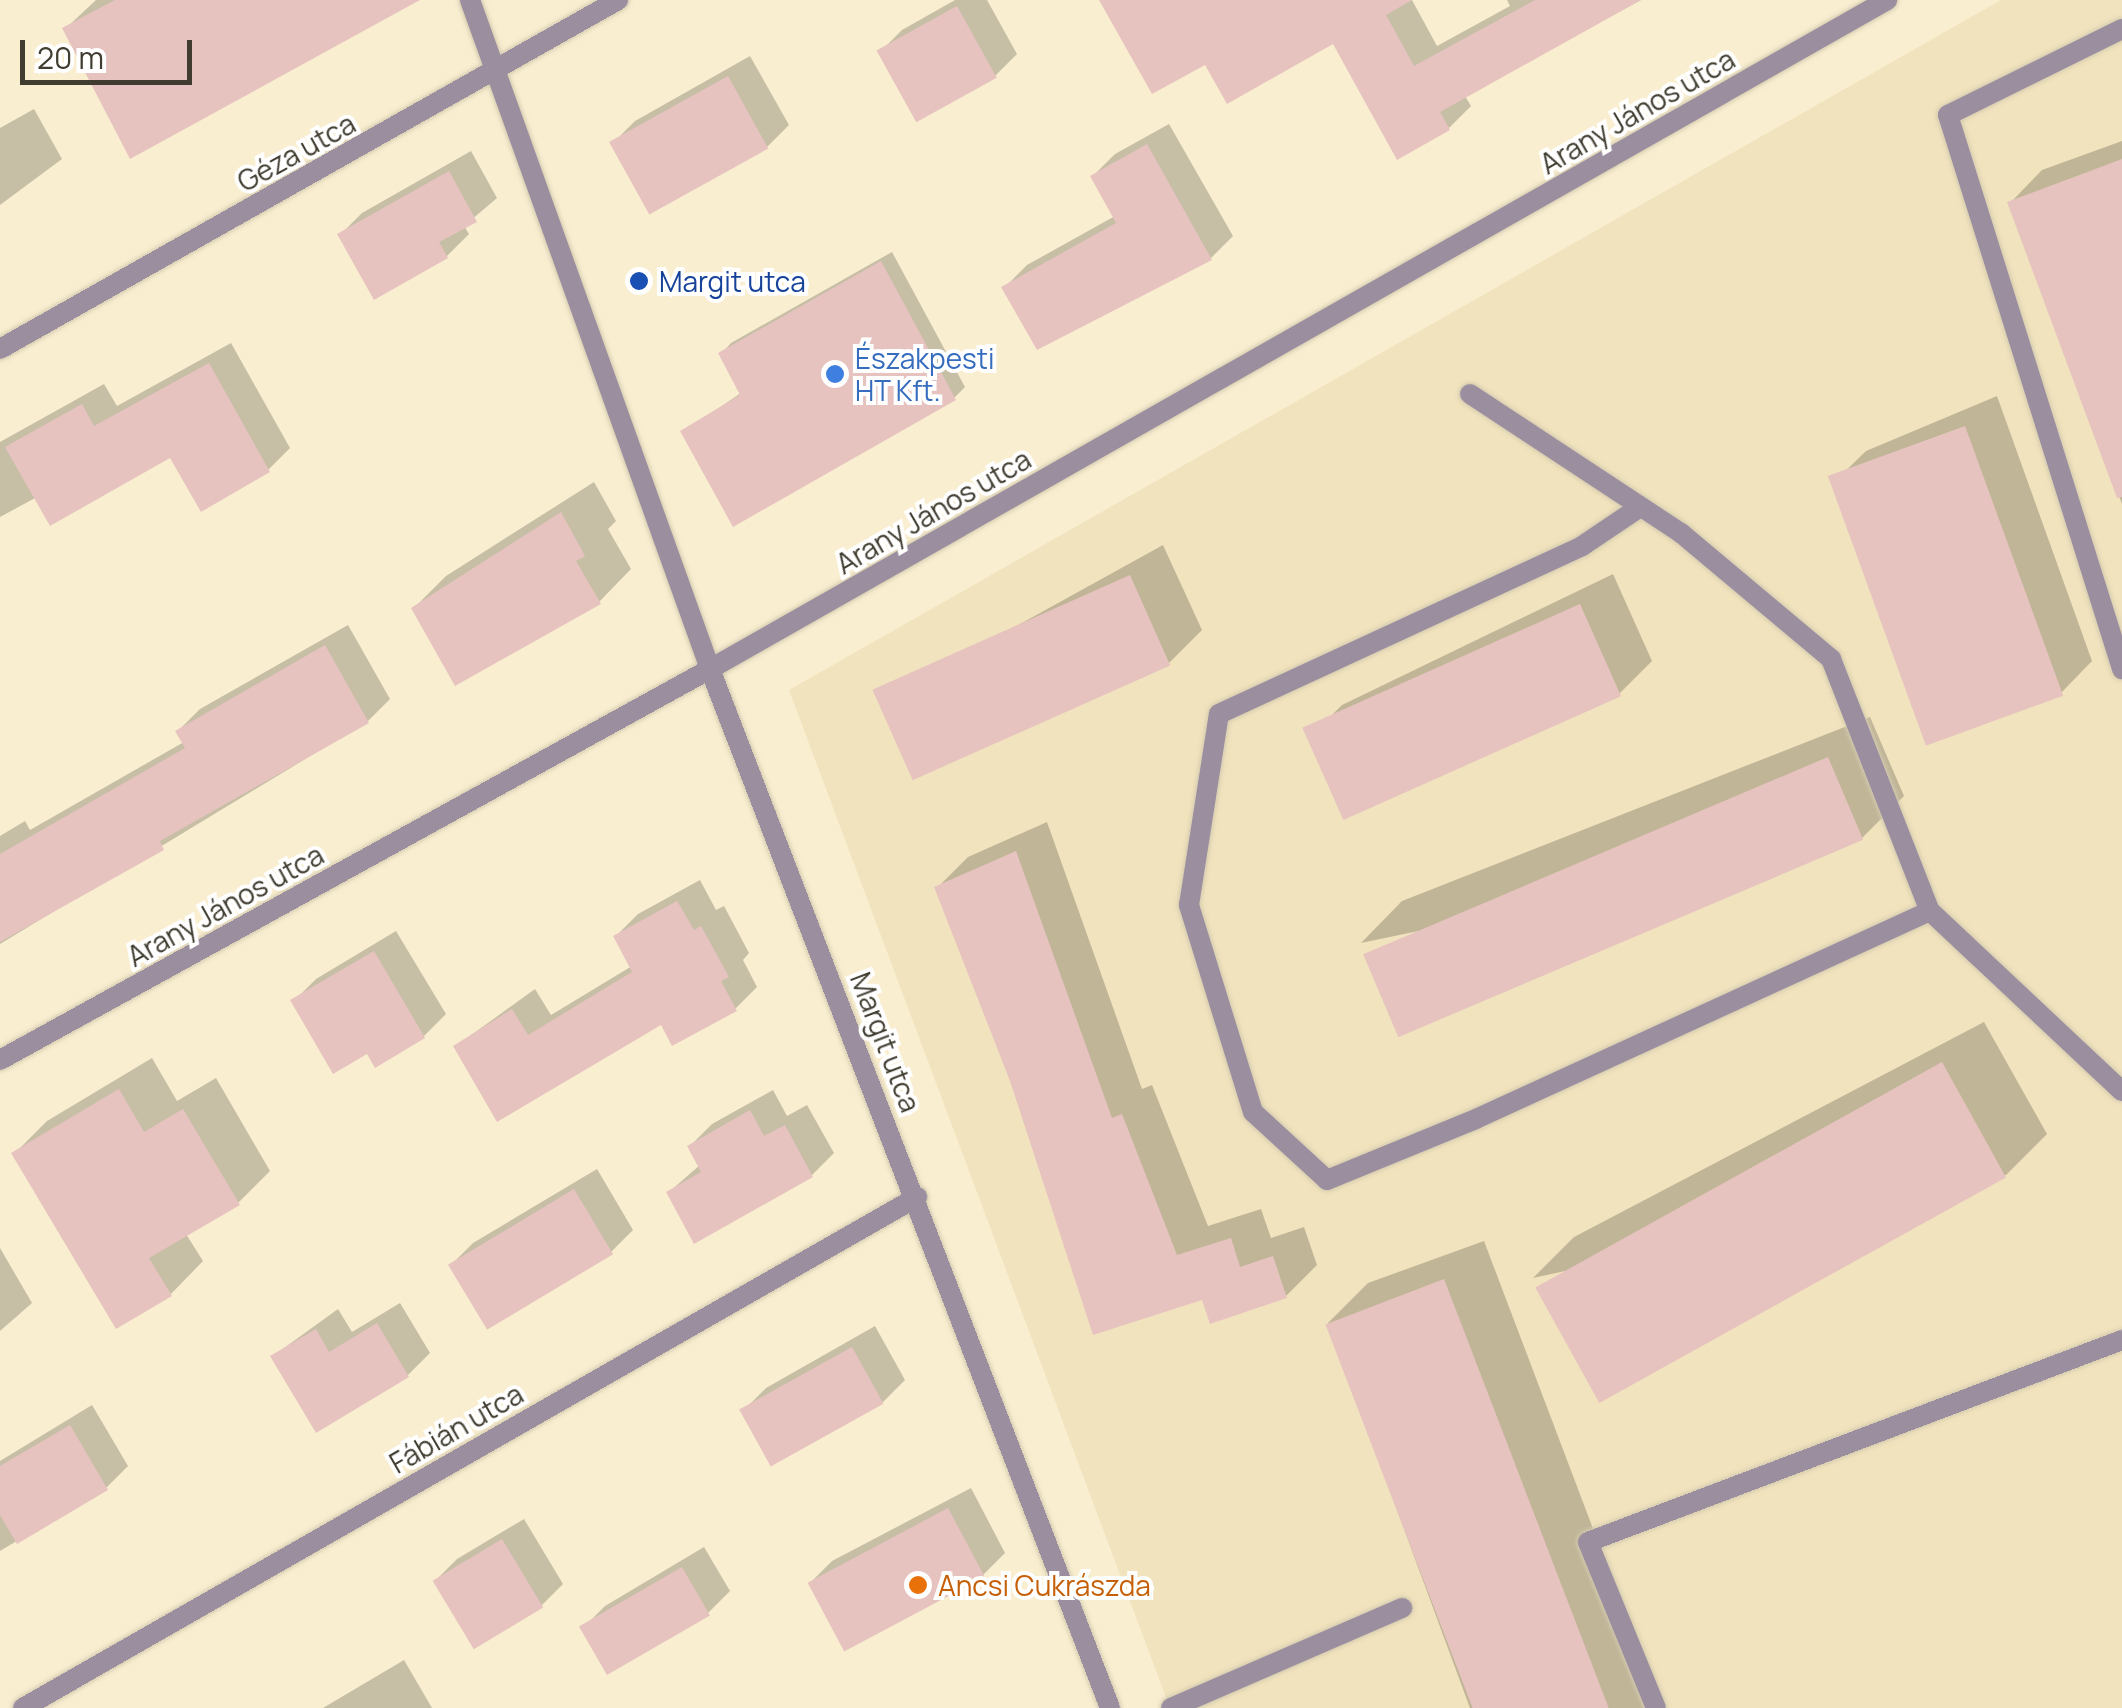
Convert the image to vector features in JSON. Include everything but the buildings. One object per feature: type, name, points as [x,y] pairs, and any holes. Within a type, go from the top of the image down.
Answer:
[{"type":"street","name":"Margit utca","points":[[470,0],[710,669],[917,1196],[1110,1708]]},
{"type":"street","name":"Géza utca","points":[[0,349],[618,0]]},
{"type":"street","name":"Arany János utca","points":[[0,1060],[710,669],[1887,0]]},
{"type":"street","points":[[2122,30],[1948,115],[2122,669]]},
{"type":"street","points":[[1470,394],[1681,534],[1831,659],[1930,910],[2122,1091]]},
{"type":"street","points":[[1640,507],[1582,546],[1219,714],[1188,905],[1253,1112],[1327,1180],[1476,1120],[1930,910]]},
{"type":"street","name":"Fábián utca","points":[[23,1708],[917,1196]]},
{"type":"street","points":[[1656,1708],[1588,1542],[2122,1340]]},
{"type":"street","points":[[1171,1708],[1402,1608]]},
{"type":"shaded area","points":[[2001,0],[2122,0],[2122,1708],[1170,1708],[789,690]]},
{"type":"place","name":"Margit utca","points":[[639,281]]},
{"type":"place","name":"Északpesti HT Kft.","points":[[835,374]]},
{"type":"place","name":"Ancsi Cukrászda","points":[[918,1585]]}]
